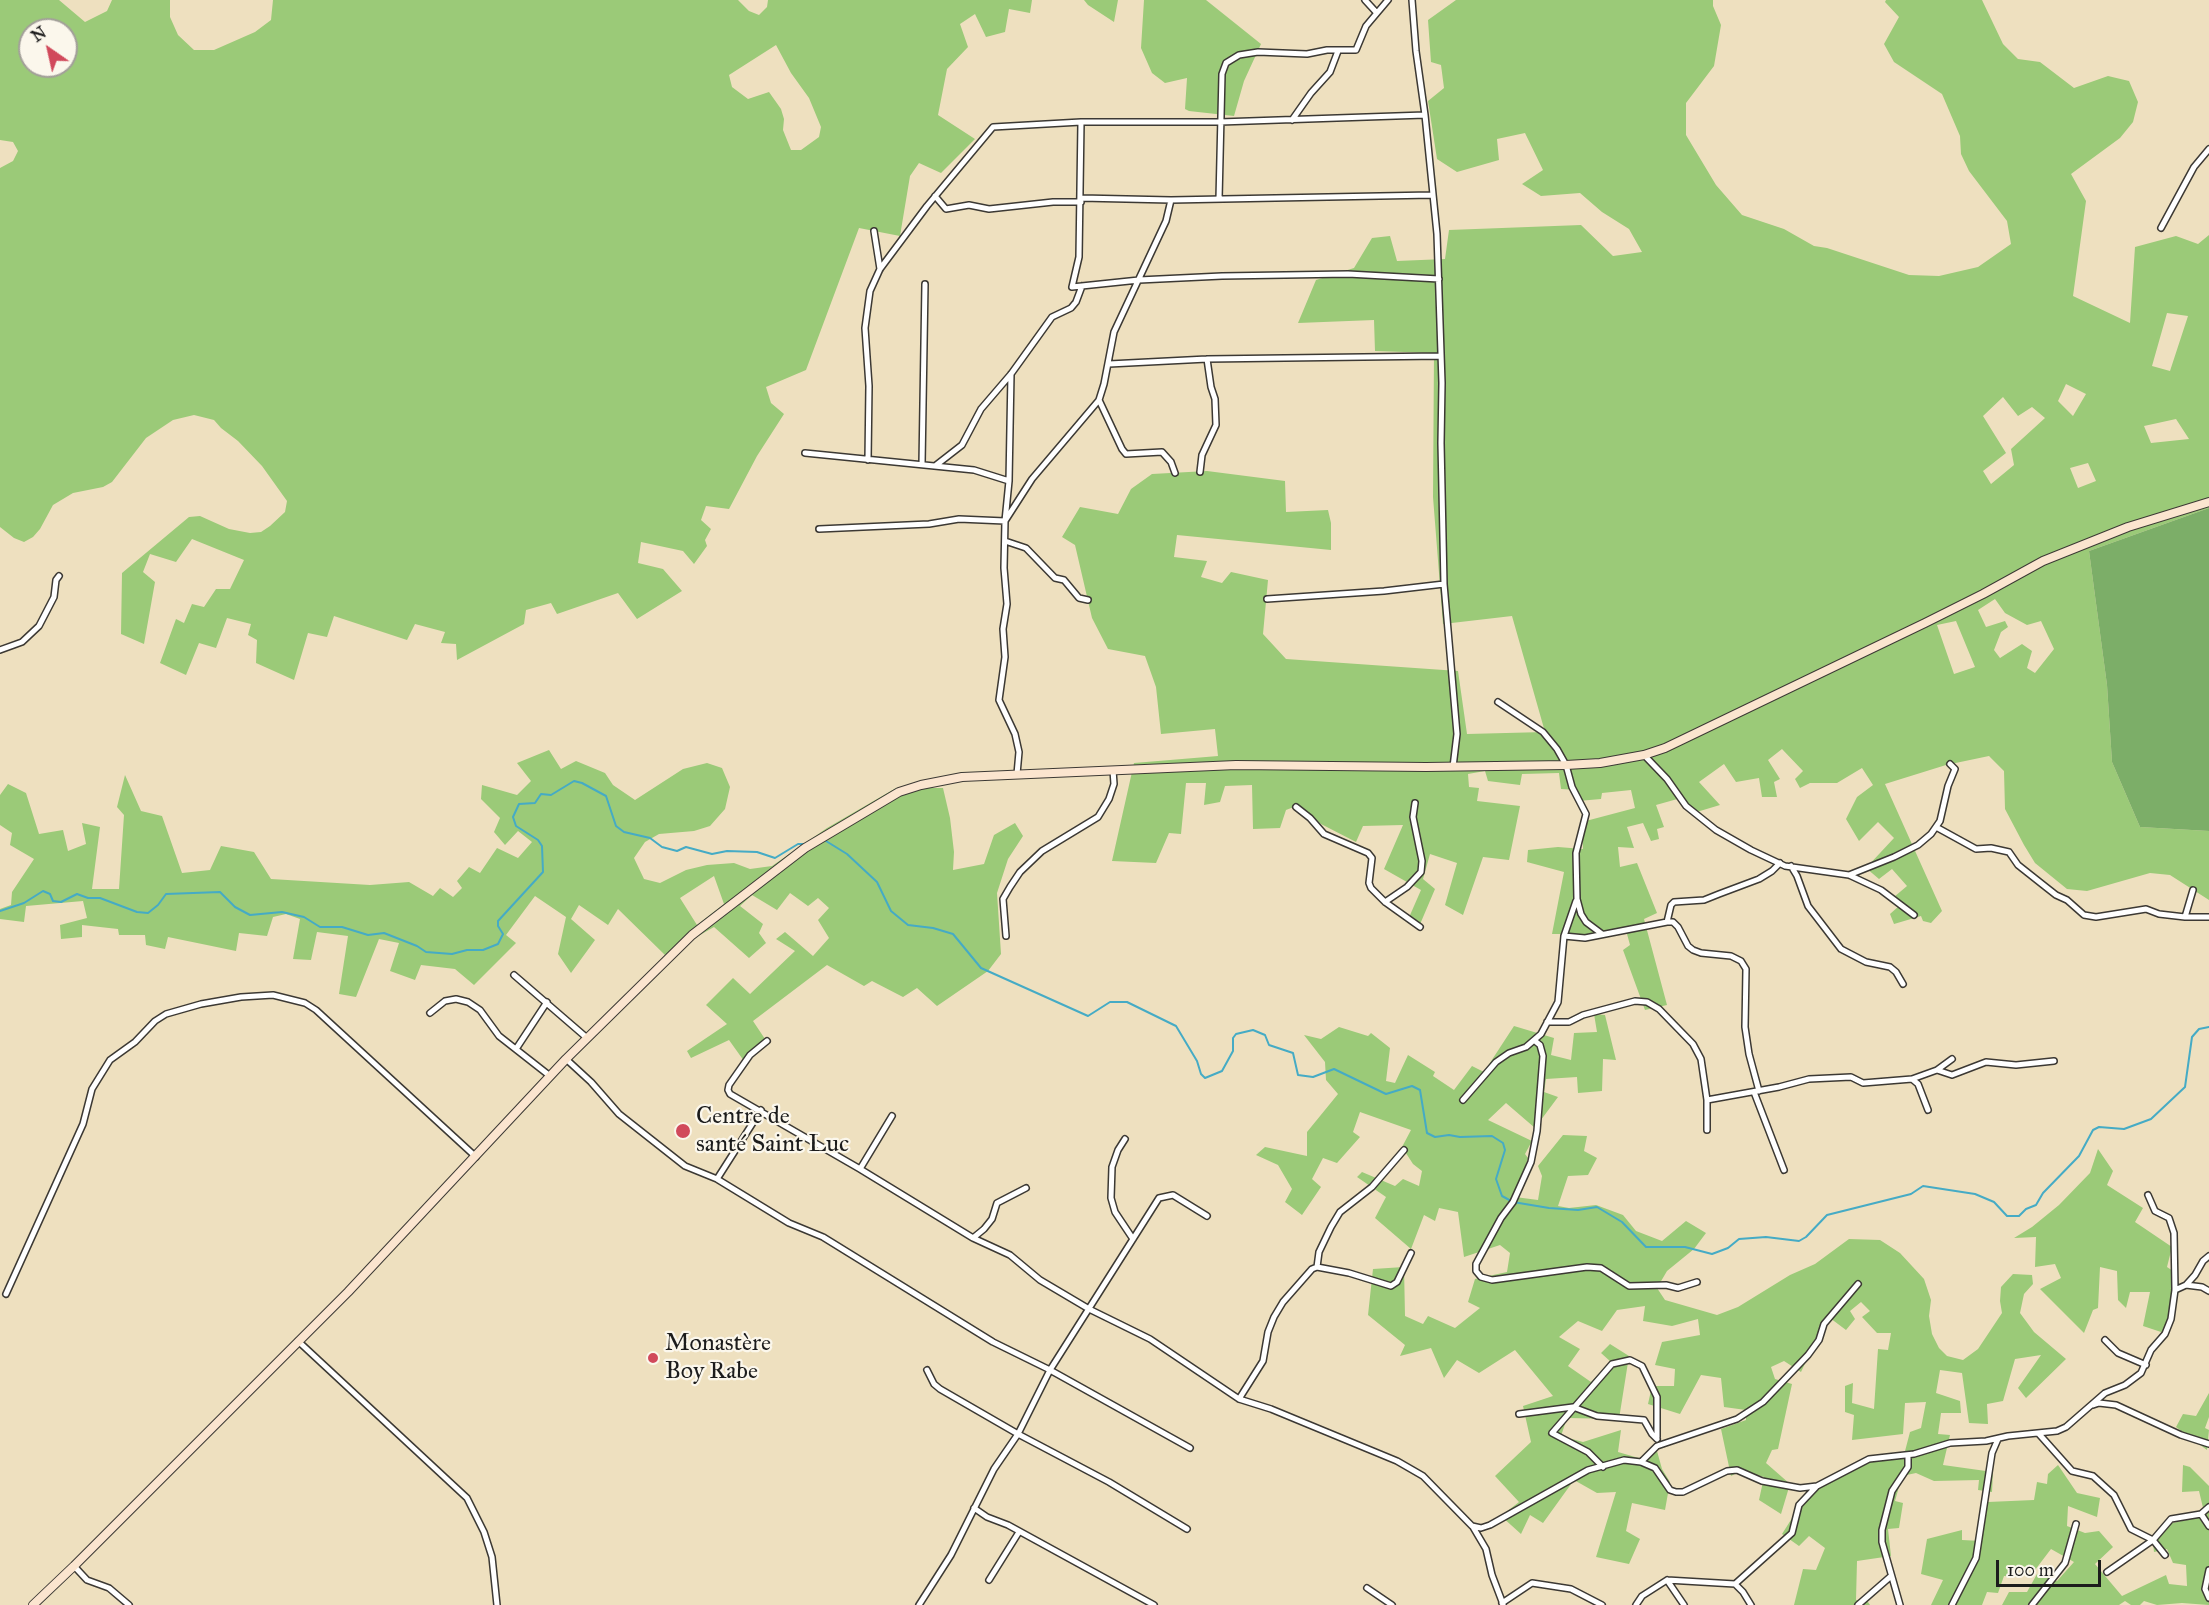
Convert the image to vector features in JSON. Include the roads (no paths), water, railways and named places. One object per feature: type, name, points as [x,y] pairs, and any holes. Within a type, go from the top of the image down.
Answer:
[{"type":"main road","points":[[33,1605],[348,1292],[566,1059],[692,936],[805,848],[899,792],[962,777],[1017,774],[1236,765],[1600,764],[1644,755],[1665,748],[1925,623],[2043,561],[2128,527],[2209,502]]},
{"type":"street","points":[[1365,0],[1376,12]]},
{"type":"street","points":[[1219,199],[1222,74],[1226,63],[1231,58],[1258,52],[1307,54],[1327,50],[1356,51],[1366,26],[1388,0]]},
{"type":"street","points":[[1412,0],[1437,234],[1444,584],[1457,735],[1453,766]]},
{"type":"street","points":[[1292,120],[1311,93],[1330,72],[1338,51]]},
{"type":"street","points":[[868,460],[869,386],[865,328],[870,291],[880,269],[935,196],[993,127],[1425,115]]},
{"type":"street","points":[[1081,123],[1079,257],[1072,287],[1139,280],[1348,274],[1439,279]]},
{"type":"street","points":[[2161,228],[2194,167],[2208,153]]},
{"type":"street","points":[[935,196],[946,208],[969,205],[989,209],[1081,200],[1432,195]]},
{"type":"street","points":[[1005,521],[1032,479],[1099,400],[1114,332],[1166,220],[1171,200]]},
{"type":"street","points":[[874,231],[880,269]]},
{"type":"street","points":[[922,464],[925,284]]},
{"type":"street","points":[[935,466],[962,445],[981,409],[1011,374],[1052,317],[1071,308],[1076,302],[1082,286]]},
{"type":"street","points":[[1108,364],[1207,359],[1441,356]]},
{"type":"street","points":[[1200,472],[1202,455],[1216,425],[1215,399],[1207,359]]},
{"type":"street","points":[[1011,374],[1009,481],[1004,568],[1007,604],[1004,629],[1005,657],[999,700],[1015,734],[1019,752],[1017,774]]},
{"type":"street","points":[[1099,400],[1126,454],[1162,452],[1171,462],[1175,473]]},
{"type":"street","points":[[805,453],[974,470],[1009,481]]},
{"type":"street","points":[[819,529],[929,524],[959,519],[1005,521]]},
{"type":"street","points":[[1005,540],[1026,548],[1055,578],[1064,579],[1079,598],[1088,600]]},
{"type":"street","points":[[0,650],[22,642],[39,626],[54,597],[56,580],[59,576]]},
{"type":"street","points":[[1267,598],[1384,591],[1444,584]]},
{"type":"street","points":[[1463,1100],[1496,1062],[1535,1041],[1558,1002],[1564,936],[1576,899],[1576,853],[1586,814],[1557,749],[1543,732],[1498,702]]},
{"type":"street","points":[[1644,755],[1661,771],[1677,795],[1697,817],[1750,850],[1791,866],[1849,875],[1881,890],[1914,915]]},
{"type":"street","points":[[1849,875],[1894,857],[1931,834],[1940,821],[1948,786],[1955,769],[1950,764]]},
{"type":"street","points":[[1006,936],[1003,899],[1010,887],[1020,872],[1042,851],[1098,816],[1114,784],[1113,770]]},
{"type":"street","points":[[1385,902],[1407,887],[1421,873],[1422,861],[1413,817],[1415,803]]},
{"type":"street","points":[[1296,807],[1324,834],[1368,853],[1372,858],[1369,883],[1371,888],[1385,902],[1420,927]]},
{"type":"street","points":[[1936,827],[1976,849],[1991,848],[2009,852],[2019,865],[2084,915],[2096,917],[2146,909],[2159,914],[2209,917]]},
{"type":"street","points":[[1667,922],[1671,905],[1674,902],[1704,900],[1750,883],[1772,871],[1780,863]]},
{"type":"street","points":[[1791,866],[1808,906],[1841,949],[1866,962],[1890,967],[1903,984]]},
{"type":"street","points":[[2185,916],[2193,890]]},
{"type":"street","points":[[1576,899],[1586,922],[1602,934]]},
{"type":"street","points":[[1564,936],[1585,938],[1673,922],[1693,950],[1731,956],[1741,961],[1746,969],[1744,1027],[1756,1091],[1784,1170]]},
{"type":"street","points":[[514,975],[587,1038]]},
{"type":"street","points":[[6,1294],[83,1124],[92,1089],[110,1060],[135,1042],[166,1014],[201,1004],[241,997],[273,995],[304,1003],[316,1010],[476,1157]]},
{"type":"street","points":[[430,1013],[445,1001],[456,999],[468,1002],[480,1010],[494,1032],[550,1076]]},
{"type":"street","points":[[1547,1022],[1569,1022],[1583,1015],[1635,1001],[1647,1002],[1659,1009],[1693,1044],[1701,1059],[1707,1100],[1707,1130]]},
{"type":"street","points":[[516,1049],[547,1002]]},
{"type":"street","points":[[767,1041],[750,1055],[728,1090],[730,1094],[761,1110],[973,1238],[1010,1255],[1040,1280],[1089,1309],[1149,1339],[1239,1399],[1271,1409],[1397,1461],[1423,1476],[1472,1526],[1486,1549],[1503,1604],[1532,1582],[1571,1589],[1602,1605]]},
{"type":"street","points":[[1535,1041],[1540,1045],[1543,1056],[1537,1131],[1531,1162],[1513,1202],[1501,1218],[1476,1264],[1476,1271],[1481,1277],[1492,1280],[1587,1267],[1601,1269],[1629,1286],[1665,1285],[1678,1288],[1697,1282]]},
{"type":"street","points":[[566,1059],[591,1082],[619,1114],[685,1166],[717,1179],[789,1223],[823,1238],[993,1342],[1050,1370],[1190,1448]]},
{"type":"street","points":[[1707,1100],[1809,1078],[1851,1077],[1863,1083],[1912,1079],[1937,1070],[1952,1059]]},
{"type":"street","points":[[1937,1070],[1952,1076],[1986,1062],[2016,1065],[2054,1061]]},
{"type":"street","points":[[1912,1079],[1918,1084],[1928,1110]]},
{"type":"street","points":[[717,1179],[761,1110]]},
{"type":"street","points":[[860,1169],[892,1116]]},
{"type":"street","points":[[1125,1139],[1112,1167],[1111,1198],[1114,1212],[1133,1239]]},
{"type":"street","points":[[1317,1267],[1320,1252],[1340,1212],[1372,1187],[1398,1154],[1404,1150]]},
{"type":"street","points":[[973,1238],[992,1219],[998,1203],[1026,1188]]},
{"type":"street","points":[[919,1605],[951,1555],[994,1469],[1018,1434],[1050,1370],[1159,1198],[1173,1195],[1208,1216]]},
{"type":"street","points":[[1735,1584],[1792,1533],[1799,1505],[1817,1486],[1869,1459],[1908,1455],[1950,1443],[2057,1431],[2066,1427],[2109,1390],[2125,1385],[2141,1373],[2151,1350],[2165,1334],[2171,1318],[2175,1290],[2173,1226],[2169,1218],[2155,1211],[2148,1195]]},
{"type":"street","points":[[1239,1399],[1263,1361],[1268,1332],[1274,1317],[1283,1302],[1312,1269],[1317,1267],[1349,1273],[1391,1286],[1397,1282],[1411,1253]]},
{"type":"street","points":[[2175,1290],[2186,1285],[2209,1256]]},
{"type":"street","points":[[1641,1462],[1657,1446],[1737,1419],[1763,1402],[1808,1354],[1819,1340],[1824,1324],[1858,1284]]},
{"type":"street","points":[[2186,1285],[2202,1287],[2209,1291]]},
{"type":"street","points":[[2105,1340],[2118,1353],[2146,1365]]},
{"type":"street","points":[[298,1341],[467,1498],[484,1532],[492,1557],[497,1605]]},
{"type":"street","points":[[1603,1467],[1588,1452],[1552,1433],[1612,1364],[1630,1360],[1642,1366],[1657,1397],[1657,1446]]},
{"type":"street","points":[[927,1370],[934,1384],[940,1389],[1018,1434],[1109,1482],[1187,1530]]},
{"type":"street","points":[[2091,1406],[2099,1403],[2116,1405],[2181,1435],[2209,1444]]},
{"type":"street","points":[[1519,1414],[1573,1407],[1597,1416],[1644,1420],[1652,1434],[1657,1437]]},
{"type":"street","points":[[2040,1434],[2072,1471],[2093,1476],[2114,1495],[2131,1528],[2153,1540],[2165,1554]]},
{"type":"street","points":[[1952,1605],[1976,1558],[1992,1453],[1998,1439]]},
{"type":"street","points":[[1900,1605],[1890,1577],[1889,1561],[1882,1542],[1882,1530],[1892,1491],[1908,1467],[1908,1455]]},
{"type":"street","points":[[1472,1526],[1481,1528],[1490,1525],[1588,1470],[1624,1460],[1641,1462],[1655,1468],[1671,1490],[1676,1492],[1683,1492],[1727,1471],[1737,1470],[1774,1484],[1800,1488],[1817,1486]]},
{"type":"street","points":[[2107,1572],[2153,1540],[2171,1519],[2201,1514],[2209,1507]]},
{"type":"street","points":[[974,1508],[1154,1605]]},
{"type":"street","points":[[2201,1514],[2209,1526]]},
{"type":"street","points":[[2032,1605],[2065,1563],[2076,1524]]},
{"type":"street","points":[[989,1580],[1019,1532]]},
{"type":"street","points":[[74,1566],[87,1580],[106,1586],[129,1605]]},
{"type":"street","points":[[2209,1570],[2205,1589],[2209,1598]]},
{"type":"street","points":[[1858,1605],[1890,1577]]},
{"type":"street","points":[[1667,1580],[1684,1605]]},
{"type":"street","points":[[1636,1605],[1642,1596],[1667,1580],[1735,1584],[1751,1605]]},
{"type":"street","points":[[1367,1588],[1392,1605]]},
{"type":"waterway","points":[[0,911],[24,903],[43,891],[50,894],[53,901],[61,902],[77,894],[88,898],[100,898],[137,912],[148,913],[166,894],[220,892],[235,907],[250,915],[282,912],[304,917],[320,927],[342,927],[368,935],[384,933],[426,952],[452,954],[467,950],[483,950],[498,944],[503,934],[498,921],[543,872],[542,846],[538,840],[516,826],[513,817],[519,804],[535,803],[541,794],[551,795],[574,781],[606,796],[616,826],[624,832],[650,838],[662,847],[677,851],[686,847],[712,854],[727,851],[757,852],[775,858],[798,844],[803,844]]},
{"type":"waterway","points":[[826,841],[847,854],[877,882],[891,911],[908,925],[933,928],[953,934],[981,968],[1088,1016],[1110,1002],[1127,1002],[1176,1026],[1205,1078],[1222,1071],[1233,1051],[1233,1038],[1236,1034],[1253,1030],[1265,1035],[1269,1045],[1293,1053],[1298,1075],[1313,1077],[1334,1069],[1386,1094],[1412,1086],[1420,1090],[1427,1133],[1435,1137],[1492,1136],[1503,1143],[1505,1150],[1496,1179],[1502,1196],[1513,1202],[1549,1208],[1578,1210],[1597,1207],[1622,1222],[1646,1247],[1685,1247],[1712,1254],[1728,1248],[1739,1239],[1766,1237],[1799,1241],[1806,1237],[1827,1215],[1911,1194],[1923,1186],[1975,1194],[1994,1202],[2007,1216],[2019,1216],[2026,1209],[2036,1205],[2043,1193],[2079,1156],[2093,1130],[2099,1127],[2124,1129],[2151,1119],[2185,1087],[2192,1037],[2199,1029],[2209,1027]]},
{"type":"place","name":"Centre de santé Saint Luc","points":[[683,1131]]},
{"type":"place","name":"Monastère Boy Rabe","points":[[653,1358]]}]
